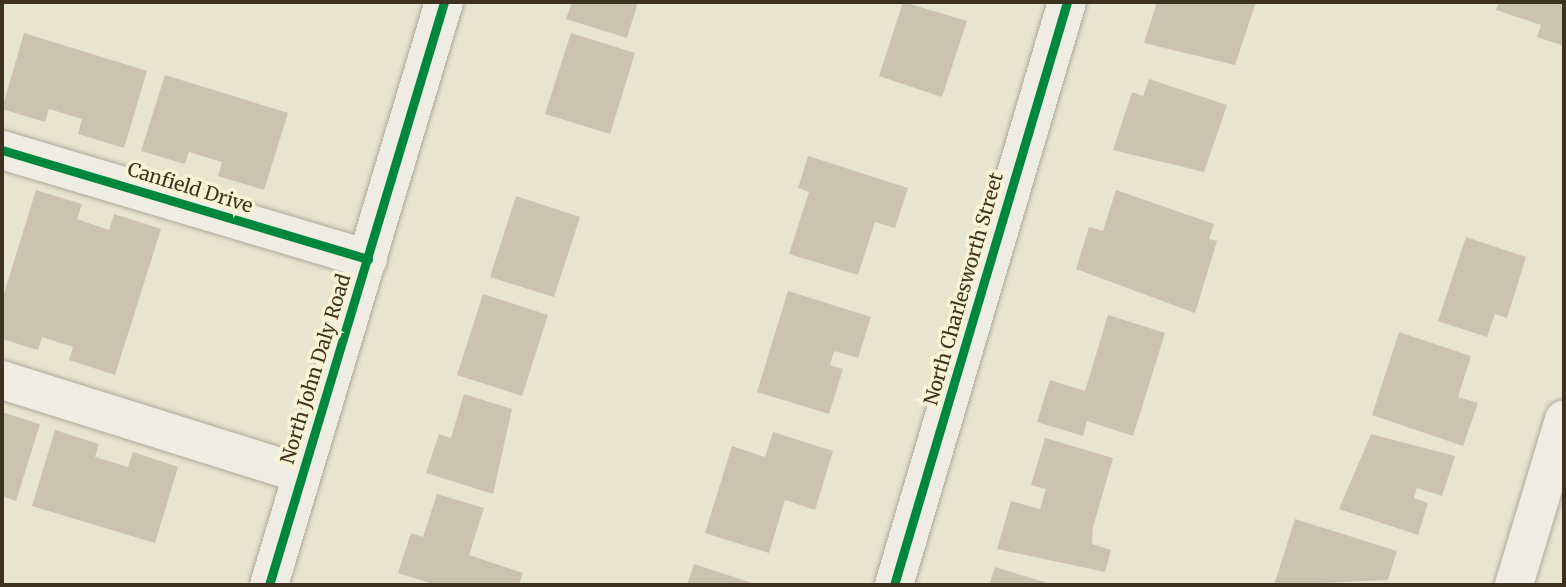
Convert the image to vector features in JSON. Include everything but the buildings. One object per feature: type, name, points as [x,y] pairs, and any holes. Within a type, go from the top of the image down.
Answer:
[{"type":"street","name":"North John Daly Road","points":[[269,585],[444,2]]},
{"type":"street","name":"North Charlesworth Street","points":[[894,585],[1067,2]]},
{"type":"street","name":"Canfield Drive","points":[[2,150],[368,259]]},
{"type":"street","points":[[2,380],[302,474]]},
{"type":"street","points":[[1514,585],[1564,419]]},
{"type":"cycle path","points":[[269,585],[444,2]]},
{"type":"cycle path","points":[[894,585],[1067,2]]},
{"type":"cycle path","points":[[2,150],[368,259]]}]
